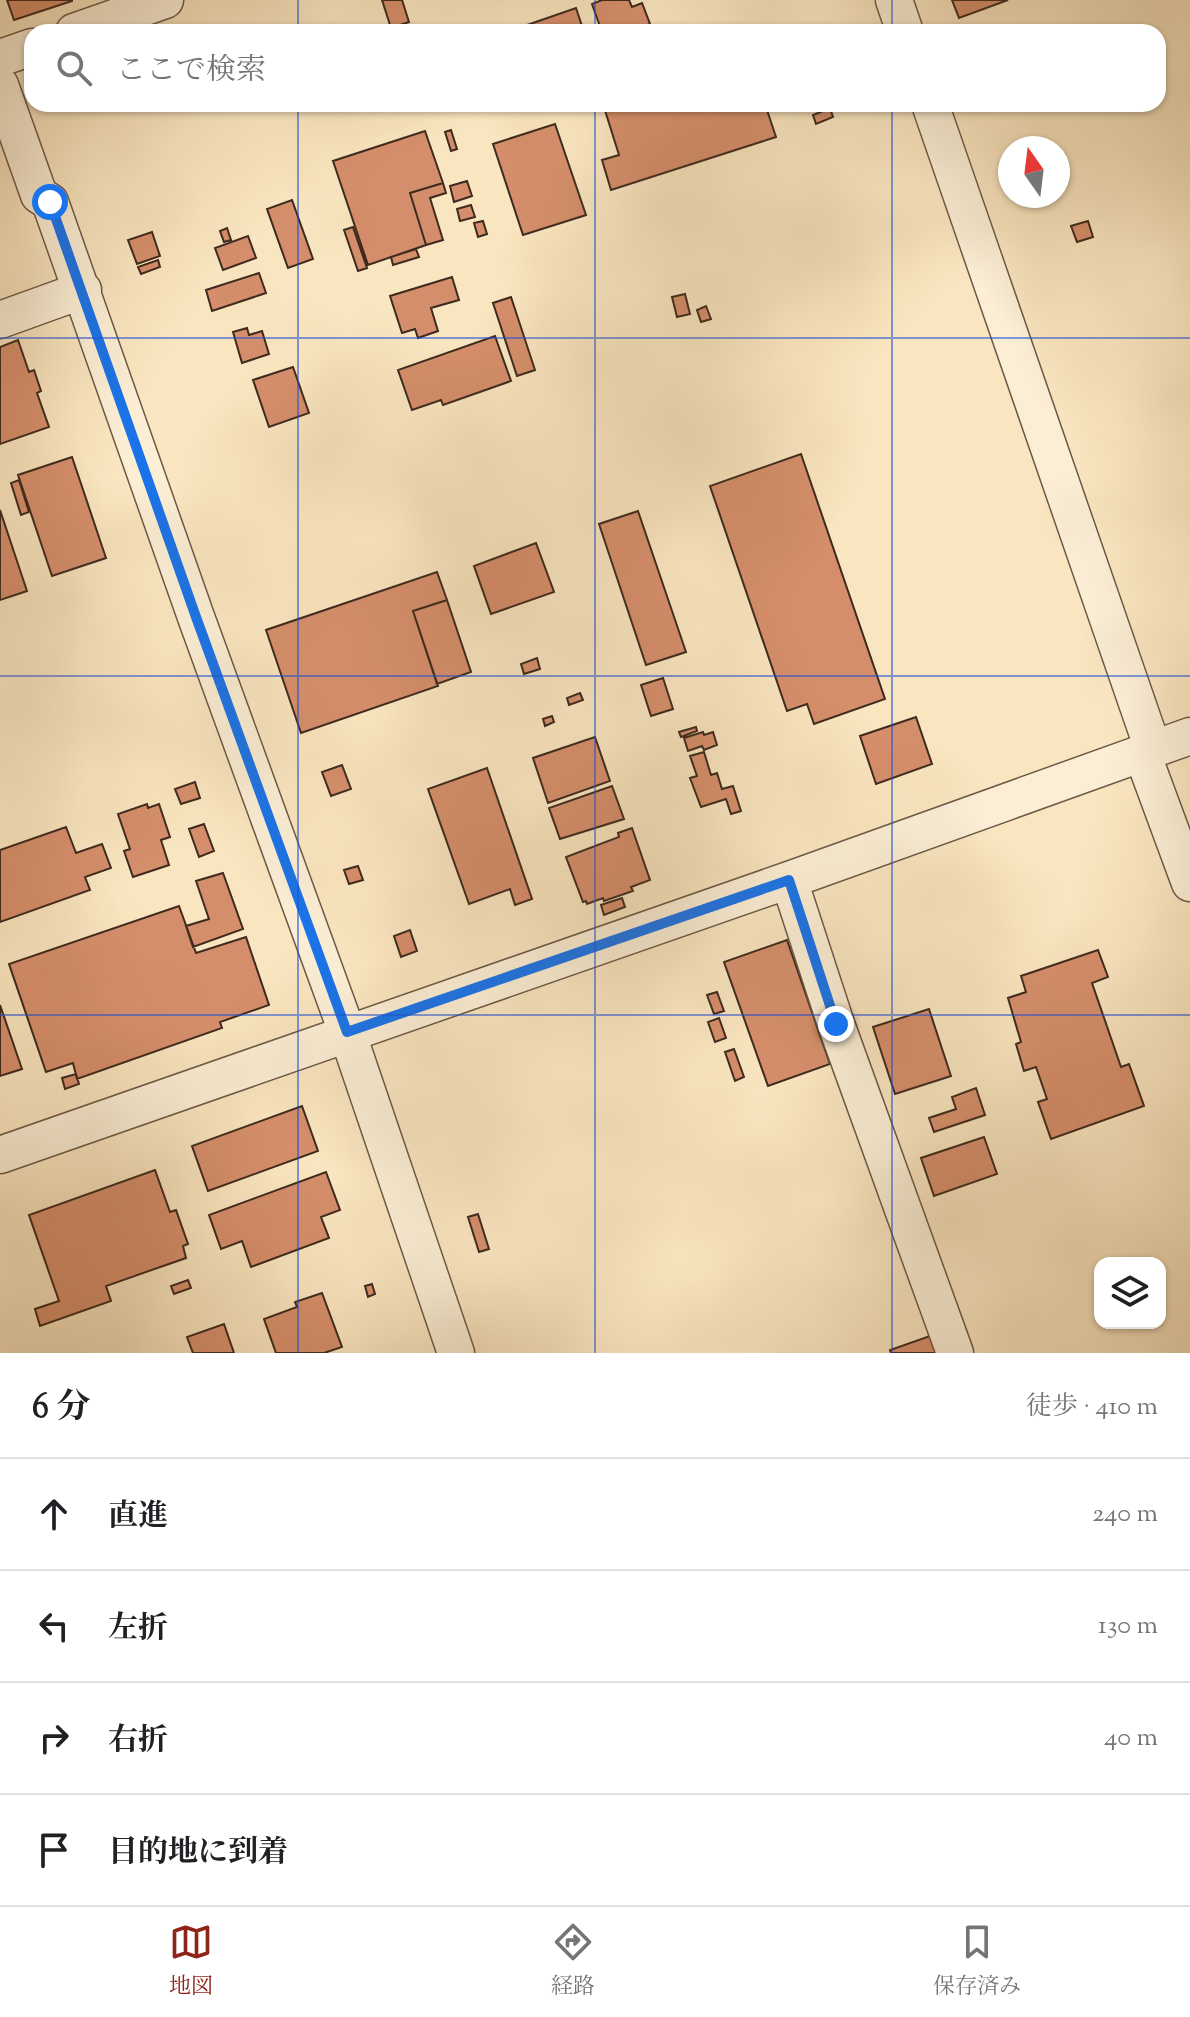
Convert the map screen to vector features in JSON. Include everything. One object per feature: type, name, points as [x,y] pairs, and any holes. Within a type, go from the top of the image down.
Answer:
[{"type":"lane","points":[[97,24],[165,0]]},
{"type":"lane","points":[[894,0],[902,24]]},
{"type":"lane","points":[[0,58],[24,50]]},
{"type":"lane","points":[[0,85],[39,195],[50,202],[83,290],[196,617],[347,1032],[456,1353]]},
{"type":"lane","points":[[933,112],[1190,883]]},
{"type":"lane","points":[[0,320],[83,290]]},
{"type":"lane","points":[[0,1155],[789,880],[1190,736]]},
{"type":"lane","points":[[789,880],[836,1024],[955,1353]]},
{"type":"building","points":[[7,0],[72,0],[72,1],[14,20]]},
{"type":"building","points":[[382,0],[402,0],[409,22],[390,24]]},
{"type":"building","points":[[602,0],[629,0],[632,7],[642,3],[650,24],[599,24],[592,4]]},
{"type":"building","points":[[952,0],[1008,0],[959,18]]},
{"type":"building","points":[[576,8],[581,24],[530,24]]},
{"type":"building","points":[[606,112],[768,112],[776,137],[611,190],[602,160],[619,155]]},
{"type":"building","points":[[831,112],[833,117],[816,124],[813,115]]},
{"type":"building","points":[[555,124],[586,215],[523,235],[493,144]]},
{"type":"building","points":[[451,130],[457,149],[451,151],[445,132]]},
{"type":"building","points":[[425,131],[443,183],[410,193],[426,245],[368,265],[333,161]]},
{"type":"building","points":[[467,181],[472,196],[454,202],[450,186]]},
{"type":"building","points":[[443,183],[446,193],[430,198],[443,240],[426,245],[410,193]]},
{"type":"building","points":[[292,200],[313,259],[288,268],[267,209]]},
{"type":"building","points":[[471,205],[475,217],[460,221],[457,209]]},
{"type":"building","points":[[483,221],[487,234],[478,237],[474,223]]},
{"type":"building","points":[[1088,221],[1093,237],[1077,242],[1071,226]]},
{"type":"building","points":[[353,227],[367,268],[358,271],[344,230]]},
{"type":"building","points":[[227,228],[231,240],[224,242],[220,231]]},
{"type":"building","points":[[152,232],[160,256],[137,264],[128,240]]},
{"type":"building","points":[[248,236],[256,258],[223,270],[215,248]]},
{"type":"building","points":[[416,249],[419,257],[393,265],[391,257]]},
{"type":"building","points":[[158,260],[160,267],[141,274],[138,267]]},
{"type":"building","points":[[259,273],[266,293],[212,311],[206,290]]},
{"type":"building","points":[[452,277],[459,300],[431,308],[438,331],[418,338],[415,329],[402,333],[390,296]]},
{"type":"building","points":[[685,294],[690,314],[677,317],[672,297]]},
{"type":"building","points":[[511,297],[535,370],[517,376],[493,303]]},
{"type":"building","points":[[706,306],[711,319],[701,322],[697,310]]},
{"type":"building","points":[[247,328],[249,335],[262,331],[269,354],[242,363],[233,332]]},
{"type":"building","points":[[495,336],[511,381],[443,405],[441,400],[412,410],[398,370]]},
{"type":"building","points":[[18,340],[29,372],[34,370],[41,391],[37,393],[49,427],[0,444],[0,347]]},
{"type":"building","points":[[293,367],[309,413],[269,427],[253,380]]},
{"type":"building","points":[[801,454],[885,699],[814,724],[807,704],[787,711],[710,486]]},
{"type":"building","points":[[72,457],[106,558],[52,576],[18,475]]},
{"type":"building","points":[[19,480],[29,512],[21,515],[11,483]]},
{"type":"building","points":[[0,510],[27,591],[0,600]]},
{"type":"building","points":[[638,511],[686,652],[646,665],[599,524]]},
{"type":"building","points":[[536,543],[554,592],[491,614],[474,566]]},
{"type":"building","points":[[437,572],[447,600],[413,611],[438,686],[301,733],[266,630]]},
{"type":"building","points":[[447,600],[471,672],[437,684],[413,611]]},
{"type":"building","points":[[537,658],[540,669],[524,674],[521,664]]},
{"type":"building","points":[[663,678],[673,709],[651,716],[641,685]]},
{"type":"building","points":[[580,693],[583,700],[569,705],[567,698]]},
{"type":"building","points":[[552,716],[554,722],[545,726],[543,719]]},
{"type":"building","points":[[916,717],[932,764],[876,784],[860,736]]},
{"type":"building","points":[[696,727],[697,731],[681,737],[679,732]]},
{"type":"building","points":[[703,732],[704,735],[713,732],[717,745],[688,751],[684,738]]},
{"type":"building","points":[[595,737],[610,781],[548,803],[533,758]]},
{"type":"building","points":[[704,752],[711,775],[717,773],[722,789],[733,786],[741,811],[731,814],[726,799],[701,807],[690,778],[697,776],[690,756]]},
{"type":"building","points":[[342,765],[351,789],[331,796],[322,772]]},
{"type":"building","points":[[487,768],[532,899],[515,905],[510,889],[469,904],[428,789]]},
{"type":"building","points":[[195,782],[200,798],[181,804],[175,789]]},
{"type":"building","points":[[612,786],[624,819],[560,839],[549,808]]},
{"type":"building","points":[[147,804],[148,808],[159,804],[170,837],[161,840],[169,865],[133,877],[124,851],[130,849],[118,814]]},
{"type":"building","points":[[204,824],[214,851],[199,857],[189,829]]},
{"type":"building","points":[[66,827],[76,853],[102,844],[111,868],[85,877],[90,890],[0,922],[0,850]]},
{"type":"building","points":[[632,828],[650,880],[631,887],[633,891],[604,901],[603,898],[587,904],[583,902],[566,857],[619,837],[618,833]]},
{"type":"building","points":[[358,866],[363,880],[349,884],[344,870]]},
{"type":"building","points":[[223,873],[243,929],[193,947],[186,926],[209,919],[196,881]]},
{"type":"building","points":[[622,898],[625,907],[604,915],[601,905]]},
{"type":"building","points":[[179,906],[196,953],[246,937],[269,1005],[220,1022],[222,1028],[77,1079],[73,1063],[46,1072],[9,964]]},
{"type":"building","points":[[410,930],[417,951],[401,957],[394,936]]},
{"type":"building","points":[[787,940],[830,1064],[768,1086],[724,962]]},
{"type":"building","points":[[1098,950],[1108,977],[1092,983],[1121,1067],[1129,1064],[1144,1106],[1051,1139],[1038,1102],[1047,1099],[1036,1067],[1024,1071],[1016,1044],[1021,1042],[1008,998],[1026,992],[1021,976]]},
{"type":"building","points":[[717,992],[724,1011],[714,1014],[707,995]]},
{"type":"building","points":[[0,1005],[22,1069],[0,1076]]},
{"type":"building","points":[[929,1009],[951,1076],[895,1094],[873,1027]]},
{"type":"building","points":[[719,1018],[726,1038],[715,1042],[708,1022]]},
{"type":"building","points":[[734,1049],[744,1077],[735,1081],[725,1052]]},
{"type":"building","points":[[76,1074],[79,1084],[65,1089],[62,1078]]},
{"type":"building","points":[[976,1088],[985,1115],[934,1132],[929,1118],[956,1109],[952,1097]]},
{"type":"building","points":[[302,1106],[318,1151],[208,1191],[192,1146]]},
{"type":"building","points":[[984,1137],[997,1174],[934,1196],[921,1158]]},
{"type":"building","points":[[155,1170],[170,1212],[176,1210],[188,1244],[183,1246],[186,1258],[106,1286],[111,1301],[40,1326],[35,1309],[59,1301],[29,1215]]},
{"type":"building","points":[[326,1172],[340,1210],[321,1217],[329,1238],[251,1267],[242,1241],[221,1249],[209,1215]]},
{"type":"building","points":[[478,1214],[489,1249],[479,1252],[468,1217]]},
{"type":"building","points":[[188,1280],[191,1288],[174,1294],[171,1286]]},
{"type":"building","points":[[372,1284],[375,1294],[368,1297],[365,1286]]},
{"type":"building","points":[[322,1293],[342,1347],[324,1353],[276,1353],[264,1319],[297,1307],[295,1302]]},
{"type":"building","points":[[224,1324],[234,1353],[193,1353],[187,1337]]},
{"type":"building","points":[[930,1336],[936,1353],[891,1353],[890,1350]]},
{"type":"route","points":[[50,202],[347,1032],[789,880],[836,1024]]}]
